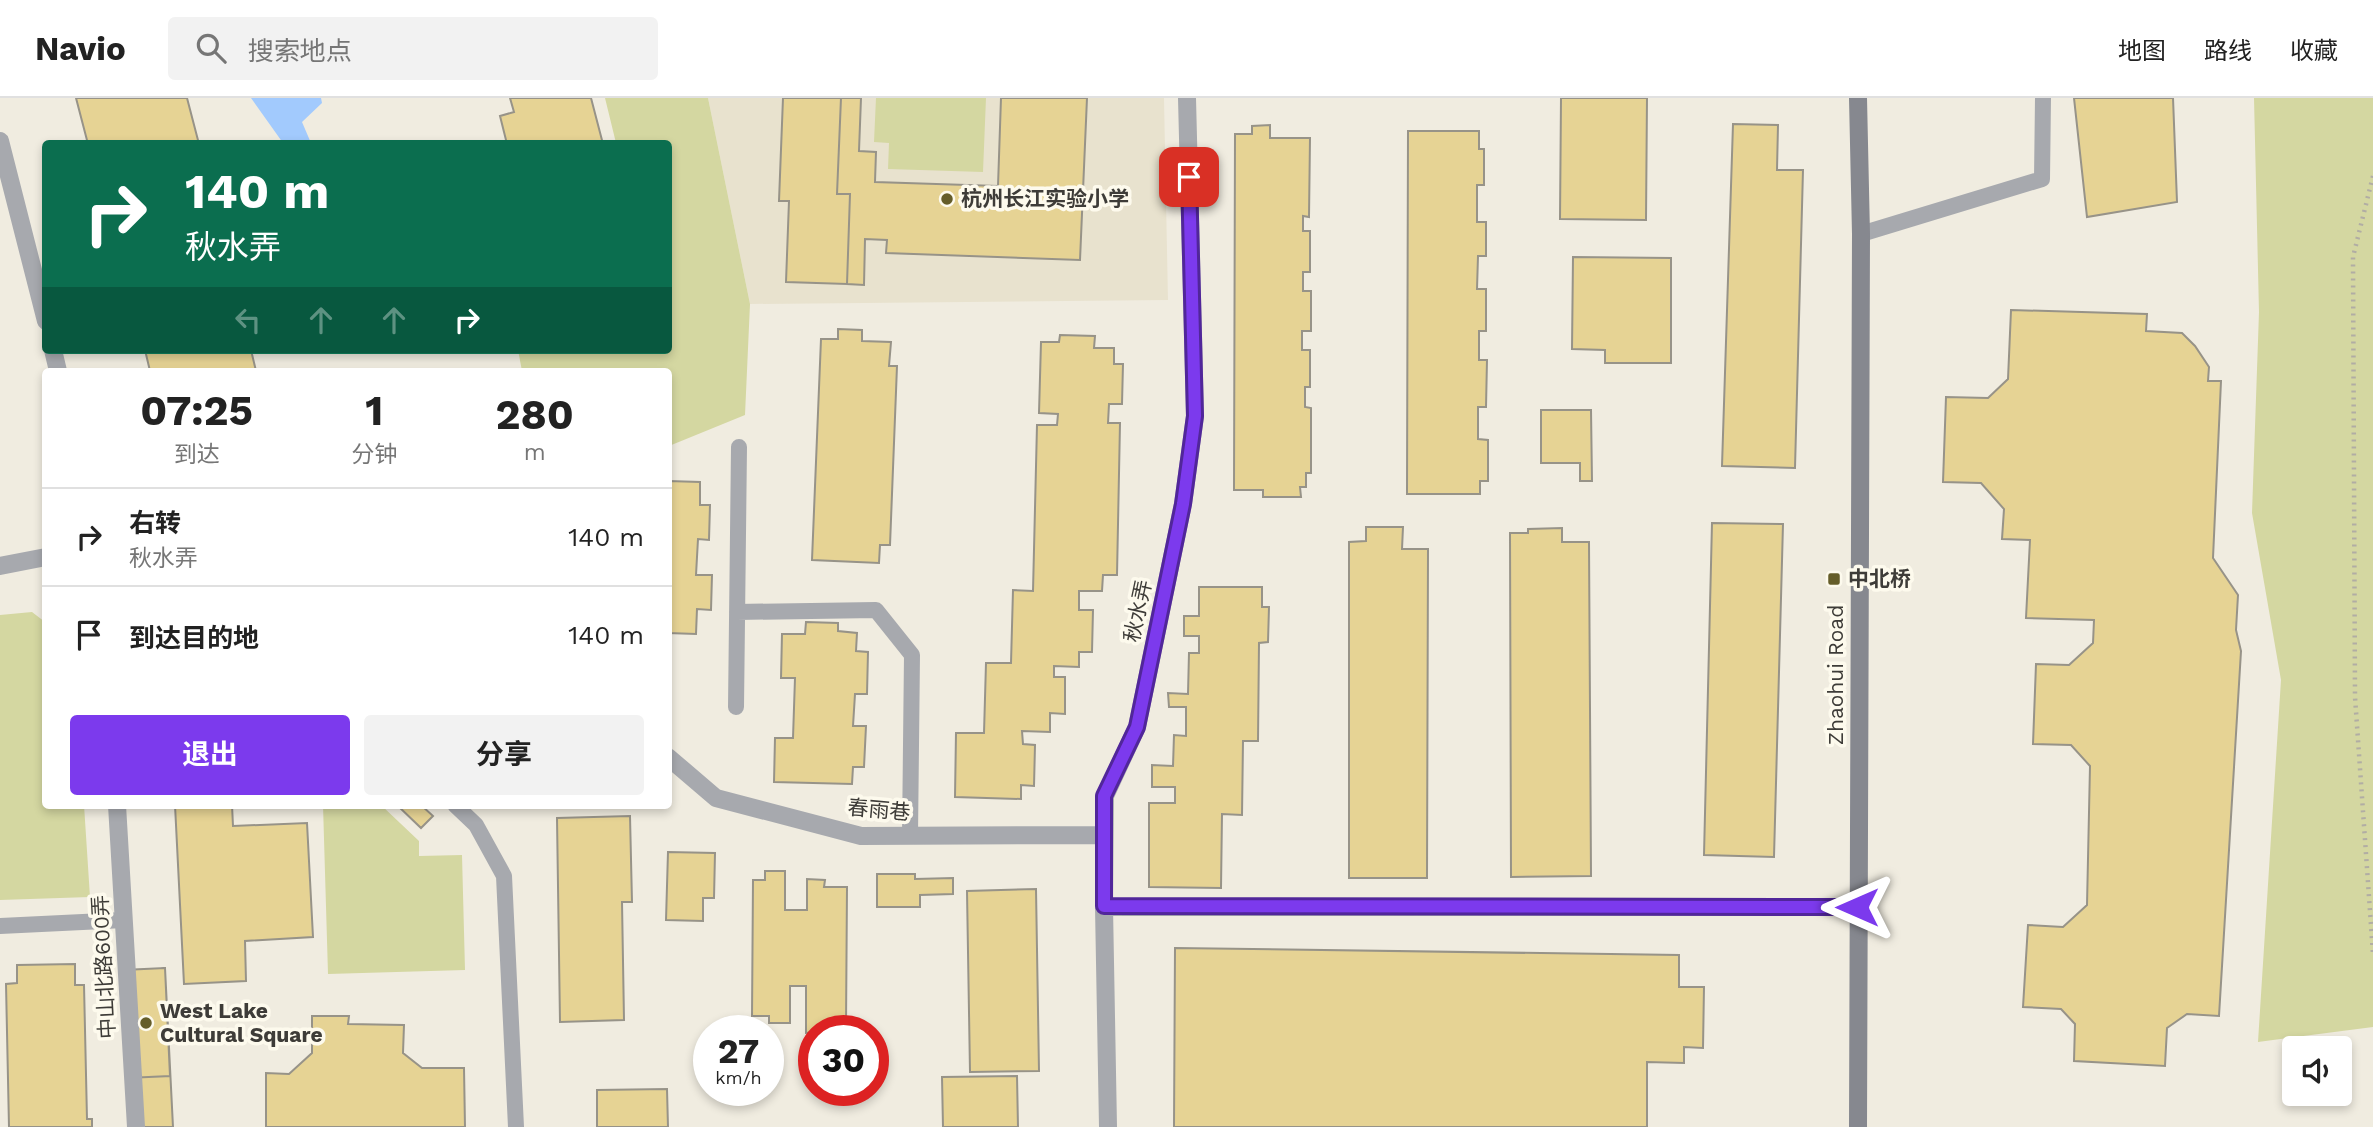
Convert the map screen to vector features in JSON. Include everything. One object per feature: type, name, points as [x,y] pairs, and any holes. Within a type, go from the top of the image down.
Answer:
[{"type":"street","name":"秋水弄","points":[[1108,1127],[1104,796],[1137,727],[1183,504],[1195,416],[1187,98]]},
{"type":"street","name":"Zhaohui Road","points":[[1858,98],[1861,234],[1858,1127]]},
{"type":"street","points":[[0,141],[42,305]]},
{"type":"street","points":[[0,566],[42,558]]},
{"type":"street","name":"春雨巷","points":[[672,760],[716,798],[861,836],[1104,835]]},
{"type":"street","name":"中山北路600弄","points":[[117,809],[136,1127]]},
{"type":"street","points":[[1104,906],[1857,907]]},
{"type":"lane","points":[[1861,234],[2042,178],[2043,98]]},
{"type":"lane","points":[[736,707],[739,447]]},
{"type":"lane","points":[[737,612],[876,610],[912,655],[911,836]]},
{"type":"lane","points":[[459,809],[476,825],[504,876],[516,1127]]},
{"type":"lane","points":[[0,926],[124,920]]},
{"type":"path","points":[[2373,176],[2353,257],[2355,697],[2373,954]]},
{"type":"shaded area","name":"杭州长江实验小学","points":[[708,98],[1164,98],[1168,300],[750,304]]},
{"type":"green space","points":[[605,98],[708,98],[750,304],[745,415],[672,445],[672,368],[521,368],[519,354],[672,354],[672,140],[615,140]]},
{"type":"green space","points":[[876,98],[986,98],[983,172],[888,169],[889,143],[874,142]]},
{"type":"green space","points":[[2254,98],[2373,98],[2373,1027],[2304,1036],[2282,1036],[2282,1039],[2258,1042],[2281,680],[2252,513],[2259,312]]},
{"type":"green space","points":[[32,612],[42,620],[42,809],[84,809],[90,897],[0,900],[0,615]]},
{"type":"green space","points":[[323,809],[385,809],[419,841],[419,856],[462,855],[465,970],[328,974]]},
{"type":"water","points":[[251,98],[321,98],[322,103],[302,122],[310,140],[281,140]]},
{"type":"building","points":[[76,98],[187,98],[198,140],[87,140]]},
{"type":"building","points":[[510,98],[591,98],[602,140],[506,140],[500,116],[514,112]]},
{"type":"building","points":[[783,98],[841,98],[837,194],[850,194],[847,284],[786,282],[789,201],[779,201]]},
{"type":"building","points":[[841,98],[861,98],[859,151],[876,152],[875,182],[998,186],[1001,98],[1087,98],[1080,260],[886,253],[887,240],[865,239],[864,285],[847,284],[850,194],[837,194]]},
{"type":"building","points":[[1561,98],[1647,98],[1646,220],[1560,219]]},
{"type":"building","points":[[2074,98],[2173,98],[2177,202],[2087,217]]},
{"type":"building","points":[[1733,124],[1778,125],[1777,170],[1803,170],[1795,468],[1722,466]]},
{"type":"building","points":[[1270,125],[1270,138],[1310,138],[1309,217],[1303,216],[1303,231],[1310,231],[1310,272],[1303,272],[1303,291],[1311,291],[1311,331],[1302,331],[1302,350],[1310,350],[1310,387],[1305,387],[1305,407],[1311,408],[1311,473],[1306,473],[1306,487],[1300,487],[1301,497],[1263,497],[1263,490],[1234,490],[1235,134],[1252,134],[1252,126]]},
{"type":"building","points":[[1408,131],[1479,131],[1479,149],[1484,149],[1484,185],[1477,185],[1477,222],[1486,222],[1486,256],[1478,256],[1477,289],[1486,289],[1486,331],[1479,331],[1479,360],[1487,360],[1486,407],[1478,407],[1478,439],[1488,440],[1488,481],[1480,481],[1480,494],[1407,494]]},
{"type":"building","points":[[1573,257],[1671,258],[1671,363],[1605,363],[1605,350],[1572,349]]},
{"type":"building","points":[[2011,310],[2147,314],[2146,331],[2182,333],[2209,367],[2208,381],[2221,381],[2213,558],[2238,595],[2236,630],[2241,651],[2219,1016],[2187,1014],[2167,1028],[2165,1066],[2074,1061],[2075,1024],[2061,1009],[2023,1007],[2028,925],[2063,927],[2087,905],[2090,766],[2071,745],[2033,744],[2036,664],[2069,665],[2093,643],[2094,620],[2026,618],[2030,540],[2002,539],[2004,509],[1981,483],[1943,482],[1946,397],[1988,398],[2008,379]]},
{"type":"building","points":[[838,329],[862,330],[862,341],[891,342],[889,366],[897,366],[890,545],[880,545],[879,563],[812,560],[821,339],[838,339]]},
{"type":"building","points":[[1060,335],[1095,336],[1094,348],[1114,348],[1114,364],[1123,364],[1122,404],[1109,404],[1108,423],[1120,423],[1117,575],[1103,575],[1102,591],[1079,591],[1079,610],[1093,610],[1092,652],[1079,652],[1079,667],[1054,666],[1054,677],[1065,677],[1065,714],[1050,713],[1050,732],[1022,731],[1023,744],[1035,745],[1034,786],[1021,785],[1021,799],[955,797],[956,733],[984,733],[986,663],[1011,663],[1013,590],[1033,591],[1037,425],[1057,425],[1058,414],[1039,413],[1041,342],[1059,342]]},
{"type":"building","points":[[146,354],[252,354],[255,368],[149,368]]},
{"type":"building","points":[[1541,410],[1591,410],[1592,481],[1580,481],[1580,463],[1541,463]]},
{"type":"building","points":[[672,481],[700,482],[700,505],[710,505],[709,540],[698,539],[696,575],[712,575],[711,610],[697,609],[696,634],[672,633]]},
{"type":"building","points":[[1712,523],[1783,524],[1774,857],[1704,855]]},
{"type":"building","points":[[1366,527],[1403,527],[1402,549],[1428,549],[1427,878],[1349,878],[1349,542],[1366,541]]},
{"type":"building","points":[[1562,528],[1562,542],[1589,542],[1591,876],[1511,877],[1510,533],[1528,533],[1528,529]]},
{"type":"building","points":[[1199,587],[1262,587],[1262,607],[1269,607],[1268,642],[1259,643],[1258,741],[1243,741],[1242,815],[1222,814],[1221,888],[1149,887],[1149,803],[1175,803],[1175,787],[1152,787],[1152,765],[1173,766],[1174,735],[1186,736],[1186,707],[1169,707],[1168,693],[1188,694],[1189,653],[1199,653],[1199,636],[1184,636],[1184,616],[1199,616]]},
{"type":"building","points":[[806,622],[838,623],[838,631],[857,633],[856,651],[868,652],[867,694],[855,694],[853,726],[866,726],[864,767],[853,767],[852,784],[774,782],[775,738],[793,738],[795,678],[781,678],[782,634],[805,634]]},
{"type":"building","points":[[175,809],[232,809],[233,826],[307,823],[313,937],[245,941],[246,981],[184,984]]},
{"type":"building","points":[[401,809],[425,809],[433,816],[421,828]]},
{"type":"building","points":[[630,816],[632,902],[622,902],[624,1020],[560,1022],[557,818]]},
{"type":"building","points":[[668,852],[715,853],[714,898],[703,898],[703,921],[666,920]]},
{"type":"building","points":[[765,871],[785,871],[785,910],[807,910],[807,879],[825,880],[824,887],[847,887],[846,1015],[806,1015],[806,986],[790,986],[790,1023],[784,1023],[784,1015],[752,1015],[753,880],[765,880]]},
{"type":"building","points":[[877,874],[915,874],[915,879],[953,878],[953,894],[920,895],[920,907],[877,907]]},
{"type":"building","points":[[1036,889],[1039,1071],[970,1072],[967,891]]},
{"type":"building","points":[[1175,948],[1679,955],[1679,987],[1704,987],[1703,1048],[1684,1047],[1684,1063],[1647,1062],[1647,1127],[1174,1127]]},
{"type":"building","points":[[75,964],[75,985],[84,985],[87,1119],[92,1119],[92,1127],[9,1127],[6,984],[17,983],[17,965]]},
{"type":"building","name":"West Lake Cultural Square","points":[[165,968],[173,1127],[129,1127],[123,970]]},
{"type":"building","name":"West Lake Cultural Square","points":[[165,968],[170,1076],[127,1078],[123,970]]},
{"type":"building","points":[[312,1016],[349,1016],[348,1024],[404,1025],[403,1053],[422,1068],[464,1068],[465,1127],[266,1127],[266,1073],[289,1074],[312,1053]]},
{"type":"building","points":[[1017,1076],[1018,1127],[943,1127],[942,1077]]},
{"type":"building","points":[[667,1089],[668,1127],[597,1127],[597,1090]]},
{"type":"place","name":"杭州长江实验小学","points":[[947,199]]},
{"type":"place","name":"中北桥","points":[[1834,579]]},
{"type":"place","name":"West Lake Cultural Square","points":[[146,1023]]},
{"type":"route","points":[[1189,177],[1195,416],[1183,504],[1137,727],[1104,796],[1104,906],[1857,907]]}]
